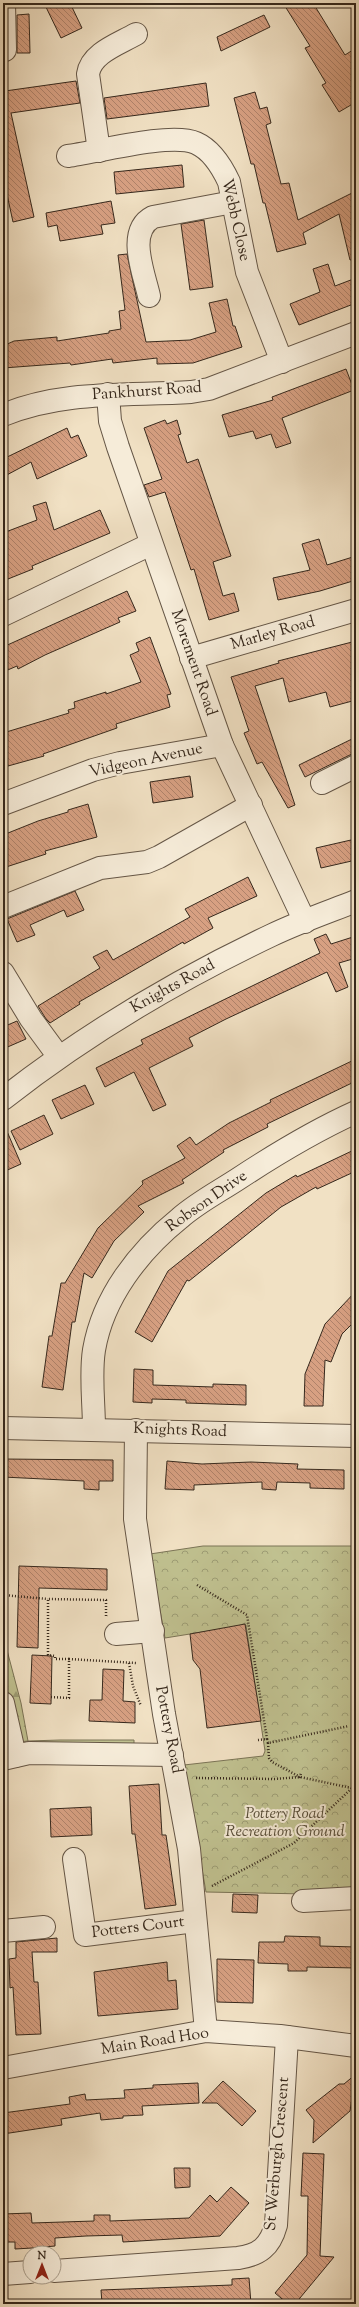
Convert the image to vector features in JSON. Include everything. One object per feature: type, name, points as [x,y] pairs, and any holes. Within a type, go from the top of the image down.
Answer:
[{"type":"street","points":[[4,3],[5,50]]},
{"type":"street","points":[[99,151],[88,74],[89,66],[100,55],[136,34]]},
{"type":"street","name":"Webb Close","points":[[68,156],[177,138],[198,143],[208,151],[223,169],[233,202],[247,272],[282,362]]},
{"type":"street","points":[[149,296],[139,244],[139,234],[147,220],[153,217],[233,202]]},
{"type":"street","name":"Pankhurst Road","points":[[3,415],[46,401],[108,394],[170,393],[210,389],[356,333]]},
{"type":"street","name":"Morement Road","points":[[108,394],[110,421],[151,544],[222,745],[305,922]]},
{"type":"street","points":[[3,615],[151,544]]},
{"type":"street","name":"Marley Road","points":[[191,658],[356,610]]},
{"type":"street","name":"Vidgeon Avenue","points":[[3,804],[93,770],[126,762],[222,745]]},
{"type":"street","points":[[322,783],[356,766]]},
{"type":"street","points":[[3,907],[100,868],[147,862],[159,857],[251,805]]},
{"type":"street","name":"Knights Road","points":[[3,1099],[59,1057],[176,984],[273,934],[356,901]]},
{"type":"street","points":[[3,973],[31,1019],[59,1057]]},
{"type":"street","name":"Robson Drive","points":[[94,1429],[93,1364],[100,1328],[114,1296],[144,1251],[181,1217],[210,1197],[290,1146],[356,1112]]},
{"type":"street","name":"Knights Road","points":[[3,1428],[356,1436]]},
{"type":"street","name":"Pottery Road","points":[[136,1430],[135,1519],[153,1631],[156,1664],[172,1755],[178,1780],[189,1849],[206,2031]]},
{"type":"street","points":[[116,1625],[153,1631]]},
{"type":"street","points":[[3,1703],[9,1758],[29,1753],[172,1755]]},
{"type":"street","name":"Potters Court","points":[[74,1859],[85,1935],[195,1921]]},
{"type":"street","points":[[303,1901],[356,1898]]},
{"type":"street","points":[[3,1931],[44,1927]]},
{"type":"street","name":"Main Road Hoo","points":[[3,2068],[206,2031],[287,2037],[356,2046]]},
{"type":"street","name":"St Werburgh Crescent","points":[[62,2270],[238,2258],[256,2254],[269,2244],[276,2225],[287,2037]]},
{"type":"street","points":[[3,2274],[22,2273]]},
{"type":"path","points":[[197,1585],[247,1616],[268,1741],[269,1758],[272,1762],[300,1775],[354,1789]]},
{"type":"path","points":[[3,1595],[48,1599],[106,1600],[106,1616],[116,1625]]},
{"type":"path","points":[[48,1599],[48,1655],[55,1656],[55,1659],[156,1664]]},
{"type":"path","points":[[52,1697],[69,1698],[69,1659]]},
{"type":"path","points":[[258,1740],[268,1741],[349,1726]]},
{"type":"path","points":[[178,1780],[300,1775]]},
{"type":"path","points":[[194,1895],[238,1874],[294,1844],[354,1789]]},
{"type":"green space","name":"Pottery Road Recreation Ground","points":[[203,1546],[356,1546],[356,1895],[206,1892],[184,1765],[263,1756],[265,1751],[246,1625],[165,1638],[150,1554]]},
{"type":"green space","points":[[3,1635],[21,1703],[28,1741],[18,1742],[3,1680]]},
{"type":"green space","points":[[134,1740],[134,1753],[29,1749],[28,1741]]},
{"type":"building","points":[[44,3],[70,3],[82,28],[61,38]]},
{"type":"building","points":[[283,3],[313,3],[345,55],[356,48],[356,102],[339,112],[322,85],[326,83],[305,48],[310,46]]},
{"type":"building","points":[[29,14],[30,53],[17,53],[17,15]]},
{"type":"building","points":[[264,15],[270,27],[221,51],[217,37]]},
{"type":"building","points":[[76,81],[80,103],[11,113],[34,217],[13,222],[3,176],[5,91]]},
{"type":"building","points":[[206,83],[209,106],[107,119],[104,98]]},
{"type":"building","points":[[255,92],[260,109],[267,107],[271,123],[266,125],[281,184],[289,183],[298,220],[356,191],[356,259],[350,260],[339,214],[303,233],[306,244],[277,252],[265,203],[263,203],[254,164],[251,164],[234,98]]},
{"type":"building","points":[[182,165],[184,187],[116,194],[114,172]]},
{"type":"building","points":[[111,201],[115,223],[101,225],[103,234],[60,241],[57,225],[48,227],[46,213]]},
{"type":"building","points":[[204,220],[213,287],[190,290],[181,224]]},
{"type":"building","points":[[127,254],[146,342],[190,340],[216,332],[209,303],[227,299],[233,326],[235,326],[242,347],[193,363],[157,364],[157,358],[113,363],[112,359],[71,365],[70,363],[3,368],[3,346],[14,341],[57,337],[57,341],[109,333],[109,331],[121,329],[119,311],[125,310],[118,255]]},
{"type":"building","points":[[328,264],[335,286],[356,278],[356,303],[299,325],[290,304],[320,292],[313,269]]},
{"type":"building","points":[[346,369],[354,390],[282,418],[291,443],[276,448],[271,434],[256,439],[253,431],[229,437],[222,415],[273,400],[272,397]]},
{"type":"building","points":[[165,420],[167,424],[177,420],[181,434],[178,435],[187,463],[198,459],[231,556],[213,562],[223,596],[234,593],[239,611],[209,620],[194,569],[191,570],[165,492],[149,497],[144,485],[162,479],[144,428]]},
{"type":"building","points":[[67,428],[71,438],[78,435],[87,456],[37,479],[31,462],[3,477],[3,459]]},
{"type":"building","points":[[46,502],[54,530],[100,510],[110,533],[32,566],[33,569],[3,581],[3,533],[37,520],[33,506]]},
{"type":"building","points":[[319,539],[327,565],[356,556],[356,580],[320,591],[278,600],[273,578],[310,570],[302,544]]},
{"type":"building","points":[[127,591],[136,611],[118,618],[120,622],[45,655],[18,669],[17,666],[3,672],[3,647]]},
{"type":"building","points":[[150,637],[171,694],[167,695],[170,707],[116,724],[117,728],[43,754],[44,756],[8,766],[3,752],[3,733],[69,713],[68,710],[75,708],[74,702],[106,692],[106,694],[141,682],[130,655],[139,651],[136,643]]},
{"type":"building","points":[[356,641],[356,700],[330,707],[326,692],[289,702],[283,678],[255,686],[295,805],[288,808],[262,762],[257,764],[244,733],[249,731],[231,677],[279,663],[278,661]]},
{"type":"building","points":[[356,737],[356,752],[305,777],[299,765]]},
{"type":"building","points":[[190,776],[193,797],[153,803],[150,782]]},
{"type":"building","points":[[88,804],[97,837],[45,851],[46,854],[3,868],[3,835],[38,821],[68,812],[68,810]]},
{"type":"building","points":[[351,840],[356,860],[321,868],[316,848]]},
{"type":"building","points":[[248,877],[257,896],[208,918],[213,928],[184,944],[183,942],[79,1002],[80,1004],[50,1023],[46,1019],[38,1006],[100,968],[93,957],[107,950],[113,960],[190,917],[185,909]]},
{"type":"building","points":[[75,891],[84,910],[67,917],[64,910],[30,925],[35,935],[17,942],[7,919]]},
{"type":"building","points":[[326,934],[331,944],[356,936],[356,958],[339,963],[348,987],[336,992],[327,972],[189,1038],[193,1046],[149,1068],[166,1105],[153,1111],[134,1072],[105,1087],[96,1068],[143,1044],[141,1040],[320,953],[314,939]]},
{"type":"building","points":[[17,1021],[26,1039],[3,1049],[3,1027]]},
{"type":"building","points":[[356,1059],[356,1081],[267,1124],[268,1127],[223,1150],[224,1152],[182,1180],[184,1183],[138,1206],[144,1212],[114,1241],[92,1278],[84,1273],[75,1322],[72,1322],[63,1390],[42,1387],[49,1336],[52,1336],[61,1283],[65,1283],[98,1228],[143,1184],[142,1181],[185,1158],[177,1146],[190,1137],[196,1145],[229,1123],[271,1102],[270,1100]]},
{"type":"building","points":[[85,1085],[94,1104],[61,1119],[52,1100]]},
{"type":"building","points":[[44,1115],[53,1134],[20,1150],[11,1131]]},
{"type":"building","points":[[3,1122],[21,1164],[3,1172]]},
{"type":"building","points":[[356,1149],[356,1171],[317,1189],[316,1187],[281,1207],[189,1281],[187,1280],[152,1342],[135,1332],[168,1271],[266,1193],[296,1175],[297,1177]]},
{"type":"building","points":[[356,1291],[356,1320],[342,1334],[331,1362],[325,1360],[323,1406],[304,1406],[305,1374],[325,1324]]},
{"type":"building","points":[[134,1369],[153,1370],[153,1385],[213,1387],[213,1384],[246,1385],[246,1405],[186,1403],[186,1400],[152,1399],[152,1403],[133,1402]]},
{"type":"building","points":[[3,1459],[113,1460],[113,1481],[99,1481],[99,1490],[84,1489],[84,1481],[3,1477]]},
{"type":"building","points":[[167,1461],[202,1464],[251,1462],[298,1464],[297,1469],[344,1470],[344,1489],[310,1488],[310,1483],[277,1482],[276,1490],[262,1489],[262,1482],[194,1485],[194,1490],[165,1489]]},
{"type":"building","points":[[19,1566],[107,1569],[107,1590],[39,1588],[38,1648],[17,1647]]},
{"type":"building","points":[[245,1624],[261,1721],[207,1728],[200,1669],[193,1660],[190,1634]]},
{"type":"building","points":[[32,1655],[52,1656],[51,1704],[30,1703]]},
{"type":"building","points":[[103,1669],[124,1670],[123,1701],[135,1702],[135,1723],[89,1721],[90,1700],[102,1700]]},
{"type":"building","points":[[159,1784],[162,1835],[166,1835],[176,1905],[145,1909],[135,1834],[132,1834],[129,1786]]},
{"type":"building","points":[[91,1807],[92,1835],[51,1837],[50,1809]]},
{"type":"building","points":[[233,1894],[258,1895],[257,1913],[232,1912]]},
{"type":"building","points":[[285,1936],[320,1937],[320,1946],[356,1947],[356,1968],[307,1967],[307,1971],[288,1971],[288,1964],[258,1963],[259,1942],[284,1942]]},
{"type":"building","points":[[57,1938],[57,1952],[32,1952],[34,1982],[38,1982],[41,2034],[16,2035],[13,1987],[10,1988],[9,1959],[16,1958],[16,1942]]},
{"type":"building","points":[[217,1959],[254,1960],[253,2003],[217,2002]]},
{"type":"building","points":[[167,1962],[168,1981],[176,1980],[178,2009],[98,2016],[94,1972]]},
{"type":"building","points":[[356,2074],[356,2099],[352,2098],[350,2111],[313,2143],[314,2120],[306,2110],[339,2084],[344,2084]]},
{"type":"building","points":[[223,2081],[256,2111],[242,2126],[217,2103],[202,2103]]},
{"type":"building","points":[[198,2083],[199,2103],[142,2106],[143,2115],[123,2116],[123,2118],[101,2120],[100,2113],[61,2119],[62,2125],[3,2134],[3,2113],[70,2104],[69,2097],[85,2094],[86,2100],[125,2098],[124,2090],[153,2088],[153,2085]]},
{"type":"building","points":[[303,2153],[324,2154],[320,2256],[334,2257],[295,2304],[288,2304],[275,2293],[307,2255],[308,2196],[301,2196]]},
{"type":"building","points":[[174,2168],[190,2168],[190,2187],[175,2188]]},
{"type":"building","points":[[231,2187],[249,2203],[220,2236],[123,2242],[122,2235],[86,2236],[55,2238],[55,2245],[22,2245],[22,2248],[15,2249],[15,2242],[3,2242],[3,2214],[31,2213],[32,2223],[94,2221],[94,2215],[110,2215],[110,2221],[189,2218],[210,2195],[217,2202]]},
{"type":"building","points":[[249,2278],[251,2304],[102,2304],[101,2290],[232,2285],[232,2279]]}]
